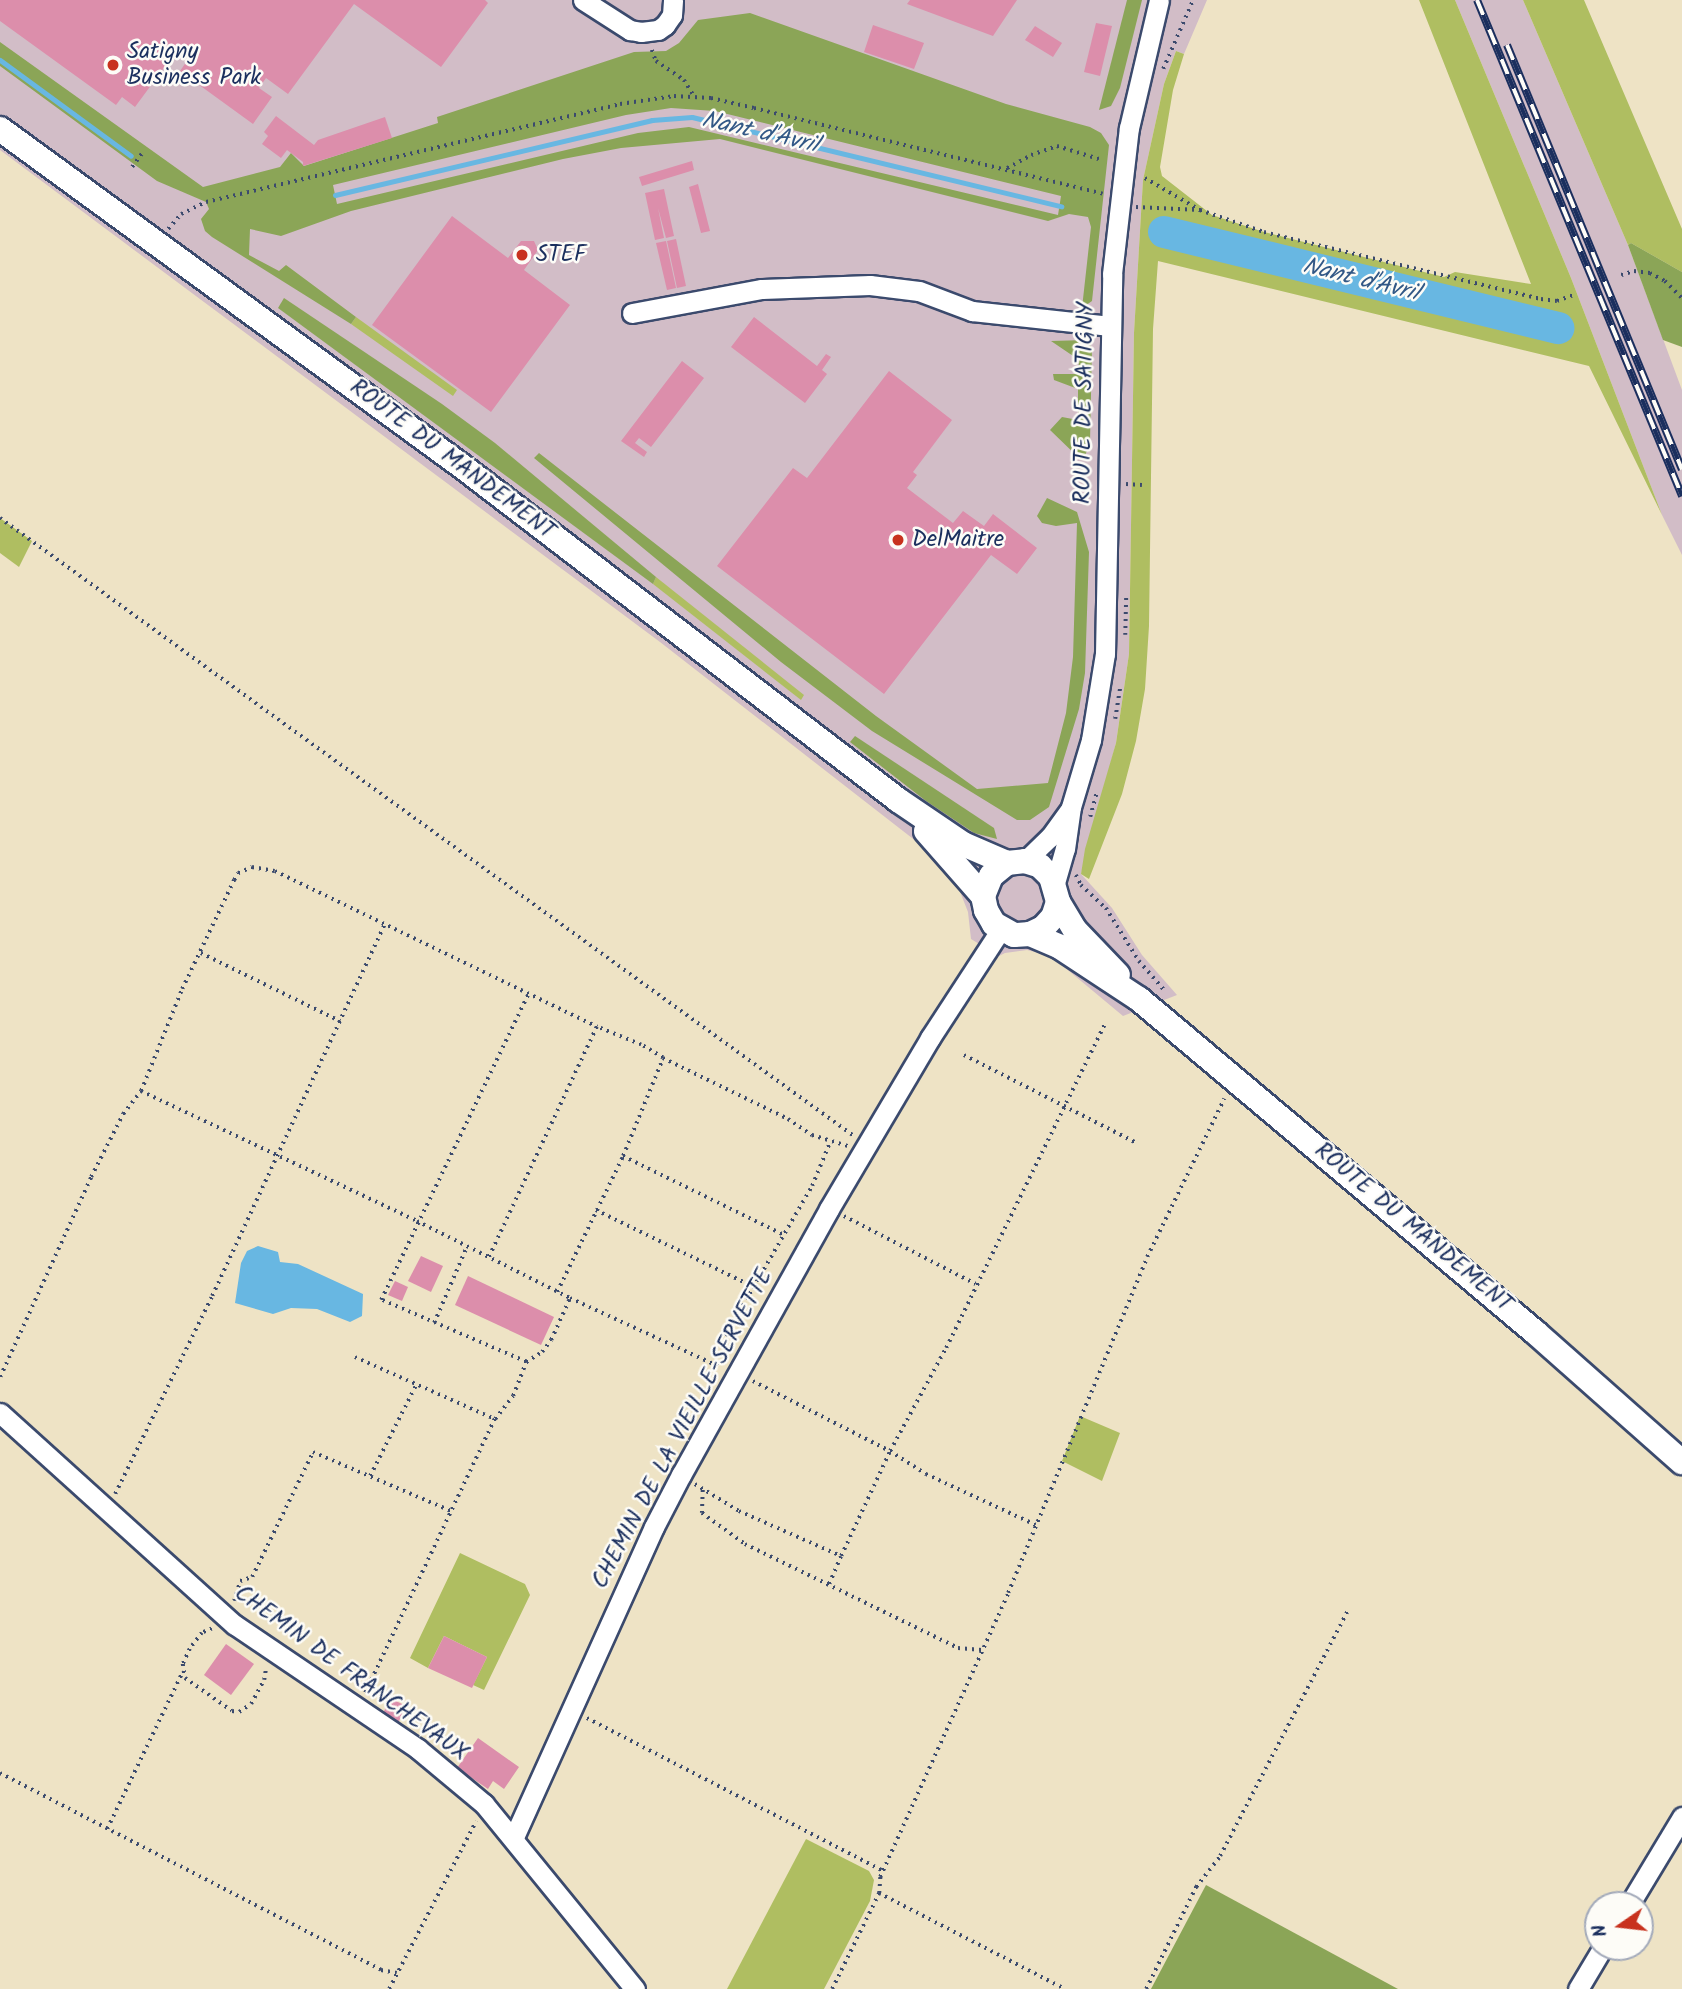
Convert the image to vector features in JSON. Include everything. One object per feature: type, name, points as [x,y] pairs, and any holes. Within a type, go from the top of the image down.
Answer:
[{"type":"main road","name":"ROUTE DU MANDEMENT","points":[[0,129],[463,467],[898,800],[963,844],[1016,862]]},
{"type":"main road","name":"ROUTE DU MANDEMENT","points":[[898,800],[957,862],[984,896]]},
{"type":"main road","points":[[1016,862],[1046,871],[1056,893],[1049,923],[1030,934],[1014,935],[1001,929],[989,918],[984,896],[991,876],[1016,862]]},
{"type":"main road","name":"ROUTE DU MANDEMENT","points":[[1056,893],[1080,937],[1139,999]]},
{"type":"main road","name":"ROUTE DU MANDEMENT","points":[[1030,934],[1060,947],[1139,999],[1536,1333],[1682,1462]]},
{"type":"street","points":[[583,0],[630,30],[641,32],[658,30],[665,25],[672,15],[673,0]]},
{"type":"street","name":"ROUTE DE SATIGNY","points":[[1056,893],[1071,807],[1091,740],[1105,654],[1110,326],[1130,201],[1136,90],[1159,0]]},
{"type":"street","points":[[632,313],[762,289],[870,285],[919,291],[972,311],[1110,326]]},
{"type":"street","name":"ROUTE DE SATIGNY","points":[[1016,862],[1050,837],[1071,807]]},
{"type":"street","name":"CHEMIN DE LA VIEILLE-SERVETTE","points":[[514,1837],[654,1527],[829,1209],[930,1038],[1001,929]]},
{"type":"street","name":"CHEMIN DE FRANCHEVAUX","points":[[0,1413],[232,1622],[418,1749],[475,1796],[514,1837]]},
{"type":"street","points":[[1637,1891],[1682,1817]]},
{"type":"street","points":[[514,1837],[635,1989]]},
{"type":"street","points":[[1578,1989],[1595,1961]]},
{"type":"path","points":[[1161,74],[1193,0]]},
{"type":"path","points":[[651,48],[656,61],[684,80],[694,96]]},
{"type":"path","points":[[181,214],[206,202],[620,104],[674,96],[694,96],[1130,201],[1200,210]]},
{"type":"path","points":[[1005,169],[1031,155],[1057,146],[1099,159]]},
{"type":"path","points":[[132,167],[143,152]]},
{"type":"path","points":[[1145,178],[1200,210],[1264,232],[1541,299],[1557,301],[1576,294]]},
{"type":"path","points":[[1130,201],[1134,214]]},
{"type":"path","points":[[1621,275],[1634,271],[1650,273],[1665,281],[1682,298]]},
{"type":"path","points":[[1125,471],[1125,497]]},
{"type":"path","points":[[0,518],[865,1149]]},
{"type":"path","points":[[1125,648],[1126,593]]},
{"type":"path","points":[[1115,720],[1120,684]]},
{"type":"path","points":[[1088,823],[1098,787]]},
{"type":"path","points":[[0,1377],[91,1177],[123,1114],[141,1091],[177,1000],[234,880],[244,869],[260,866],[597,1027],[641,1045],[830,1142],[865,1149]]},
{"type":"path","points":[[1076,867],[1078,881],[1106,908],[1139,961],[1172,998]]},
{"type":"path","points":[[107,1512],[212,1296],[275,1155],[296,1118],[385,924]]},
{"type":"path","points":[[201,953],[340,1021]]},
{"type":"path","points":[[526,1362],[381,1300],[529,993]]},
{"type":"path","points":[[829,1584],[890,1451],[946,1348],[1066,1108],[1104,1025]]},
{"type":"path","points":[[489,1258],[597,1027]]},
{"type":"path","points":[[964,1055],[1135,1142]]},
{"type":"path","points":[[557,1292],[623,1156],[663,1058]]},
{"type":"path","points":[[832,1989],[879,1893],[883,1870],[1036,1525],[1147,1256],[1236,1080]]},
{"type":"path","points":[[141,1091],[417,1222],[557,1292],[711,1364],[737,1373],[890,1451],[926,1474],[1036,1525]]},
{"type":"path","points":[[725,1336],[812,1186],[830,1142]]},
{"type":"path","points":[[623,1156],[784,1235]]},
{"type":"path","points":[[829,1209],[976,1284]]},
{"type":"path","points":[[596,1210],[754,1287]]},
{"type":"path","points":[[434,1323],[467,1247]]},
{"type":"path","points":[[358,1708],[495,1419],[513,1396],[526,1362],[542,1352],[551,1340],[570,1298]]},
{"type":"path","points":[[355,1357],[495,1419]]},
{"type":"path","points":[[370,1476],[416,1385]]},
{"type":"path","points":[[107,1829],[183,1671],[190,1649],[202,1633],[232,1622],[240,1581],[252,1577],[313,1452],[452,1511]]},
{"type":"path","points":[[841,1556],[740,1511],[703,1490],[700,1507],[706,1518],[745,1544],[958,1648],[982,1650]]},
{"type":"path","points":[[1146,1989],[1196,1886],[1220,1856],[1348,1610]]},
{"type":"path","points":[[183,1671],[185,1678],[232,1711],[239,1712],[251,1704],[264,1680],[268,1647]]},
{"type":"path","points":[[570,1709],[883,1870]]},
{"type":"path","points":[[0,1773],[381,1970],[397,1973]]},
{"type":"path","points":[[389,1989],[473,1828]]},
{"type":"path","points":[[879,1893],[1065,1989]]},
{"type":"shaded area","points":[[0,0],[1207,0],[1184,54],[1176,51],[1164,84],[1143,180],[1134,333],[1129,654],[1116,743],[1081,874],[1112,908],[1142,955],[1177,995],[1123,1016],[1051,956],[1027,950],[999,956],[971,939],[968,912],[957,884],[937,859],[921,845],[660,642],[0,150]]},
{"type":"shaded area","points":[[1455,0],[1523,0],[1628,245],[1682,390],[1682,555],[1662,515],[1571,278]]},
{"type":"green space","points":[[1127,0],[1142,0],[1120,88],[1111,106],[1099,110]]},
{"type":"green space","points":[[1419,0],[1455,0],[1571,278],[1662,515],[1589,366],[1158,261],[1153,329],[1149,626],[1145,689],[1136,741],[1122,794],[1089,879],[1081,874],[1085,849],[1116,743],[1129,654],[1134,333],[1143,180],[1164,84],[1176,51],[1184,54],[1173,90],[1160,167],[1162,176],[1212,215],[1264,232],[1444,277],[1455,272],[1531,284]],"holes":[[[1160,220],[1554,319],[1561,340],[1160,240],[1163,223]]]},
{"type":"green space","points":[[1523,0],[1584,0],[1682,229],[1682,272],[1631,243],[1628,245]]},
{"type":"green space","points":[[750,13],[1006,104],[1090,127],[1101,133],[1109,145],[1092,301],[1082,308],[1091,227],[1088,217],[1069,214],[1048,221],[720,139],[621,148],[563,159],[351,211],[281,236],[250,229],[249,255],[279,271],[286,265],[356,317],[351,324],[212,237],[205,231],[201,219],[209,209],[206,202],[157,181],[0,66],[0,42],[203,187],[280,167],[291,153],[304,166],[438,123],[437,117],[634,52],[666,51],[679,43],[698,20]],"holes":[[[671,108],[715,111],[1061,196],[1058,215],[689,127],[638,133],[337,204],[333,185],[626,115]]]},
{"type":"green space","points":[[1631,243],[1682,272],[1682,347],[1663,340],[1628,245]]},
{"type":"green space","points":[[284,298],[442,404],[495,443],[656,577],[653,584],[278,308]]},
{"type":"green space","points":[[356,317],[457,390],[453,396],[351,324]]},
{"type":"green space","points":[[1087,340],[1092,348],[1090,442],[1085,456],[1080,459],[1050,430],[1062,417],[1078,420],[1078,389],[1054,380],[1053,374],[1078,374],[1079,360],[1051,341]]},
{"type":"green space","points":[[539,453],[876,716],[977,789],[1048,783],[1066,713],[1073,657],[1077,523],[1056,526],[1042,523],[1037,516],[1047,498],[1077,512],[1089,552],[1085,673],[1079,709],[1049,807],[1030,820],[1017,820],[872,731],[781,662],[534,458]]},
{"type":"green space","points":[[0,518],[32,541],[19,567],[0,553]]},
{"type":"green space","points":[[656,577],[804,695],[801,700],[653,584]]},
{"type":"green space","points":[[855,736],[994,828],[997,839],[974,833],[926,801],[850,742]]},
{"type":"green space","points":[[1080,1416],[1120,1433],[1102,1481],[1062,1461]]},
{"type":"green space","points":[[460,1553],[525,1584],[530,1595],[484,1690],[473,1685],[487,1657],[444,1636],[428,1668],[410,1658]]},
{"type":"green space","points":[[806,1839],[869,1871],[874,1880],[870,1901],[824,1989],[727,1989]]},
{"type":"green space","points":[[1206,1885],[1398,1989],[1151,1989]]},
{"type":"water","points":[[258,1246],[278,1252],[280,1262],[298,1264],[363,1294],[362,1316],[350,1322],[317,1309],[291,1308],[273,1314],[235,1303],[241,1263],[247,1251]]},
{"type":"building","name":"Satigny Business Park","points":[[0,0],[485,0],[488,3],[441,67],[354,4],[288,94],[266,78],[259,88],[272,97],[253,124],[180,71],[189,58],[177,50],[135,107],[122,97],[116,105],[0,21]]},
{"type":"building","points":[[910,0],[1017,0],[993,36],[907,4]]},
{"type":"building","points":[[1096,23],[1112,26],[1100,76],[1084,72]]},
{"type":"building","points":[[873,25],[924,43],[914,69],[864,52]]},
{"type":"building","points":[[1035,26],[1062,43],[1053,57],[1025,40]]},
{"type":"building","points":[[276,116],[314,145],[318,140],[385,117],[392,138],[303,166],[303,162],[287,150],[281,158],[262,144],[268,136],[264,132]]},
{"type":"building","points":[[692,161],[694,170],[642,186],[639,177]]},
{"type":"building","points":[[698,184],[710,231],[701,233],[689,187]]},
{"type":"building","points":[[664,189],[674,236],[666,238],[658,208],[664,238],[655,240],[645,193]]},
{"type":"building","points":[[452,216],[508,258],[521,241],[534,241],[538,250],[524,270],[570,305],[491,412],[372,325]]},
{"type":"building","points":[[676,239],[686,286],[677,288],[667,241]]},
{"type":"building","points":[[666,241],[676,288],[667,290],[656,243]]},
{"type":"building","points":[[754,317],[817,366],[826,354],[831,357],[822,370],[827,374],[805,403],[731,347]]},
{"type":"building","points":[[682,361],[704,378],[651,447],[639,438],[635,443],[647,452],[644,457],[621,441]]},
{"type":"building","points":[[889,371],[952,420],[913,472],[917,475],[907,488],[953,523],[963,511],[984,526],[993,514],[1037,548],[1017,574],[991,555],[884,694],[717,566],[793,468],[807,478]]},
{"type":"building","points":[[421,1256],[443,1266],[431,1292],[408,1281]]},
{"type":"building","points":[[468,1276],[554,1317],[541,1345],[455,1305]]},
{"type":"building","points":[[395,1281],[408,1287],[402,1301],[388,1295]]},
{"type":"building","points":[[444,1636],[487,1657],[472,1688],[428,1668]]},
{"type":"building","points":[[226,1644],[254,1664],[231,1695],[204,1675]]},
{"type":"building","points":[[390,1698],[406,1706],[398,1723],[381,1718]]},
{"type":"building","points":[[478,1738],[519,1767],[504,1789],[493,1781],[488,1789],[457,1768]]},
{"type":"waterway","points":[[0,60],[131,156]]},
{"type":"waterway","name":"Nant d'Avril","points":[[335,195],[652,120],[692,117],[1061,206]]},
{"type":"waterway","name":"Nant d'Avril","points":[[1164,232],[1558,328]]},
{"type":"railway","points":[[1477,0],[1682,496]]},
{"type":"railway","points":[[1507,45],[1682,469]]},
{"type":"place","name":"Satigny Business Park","points":[[113,65]]},
{"type":"place","name":"STEF","points":[[522,255]]},
{"type":"place","name":"DelMaitre","points":[[898,540]]}]
